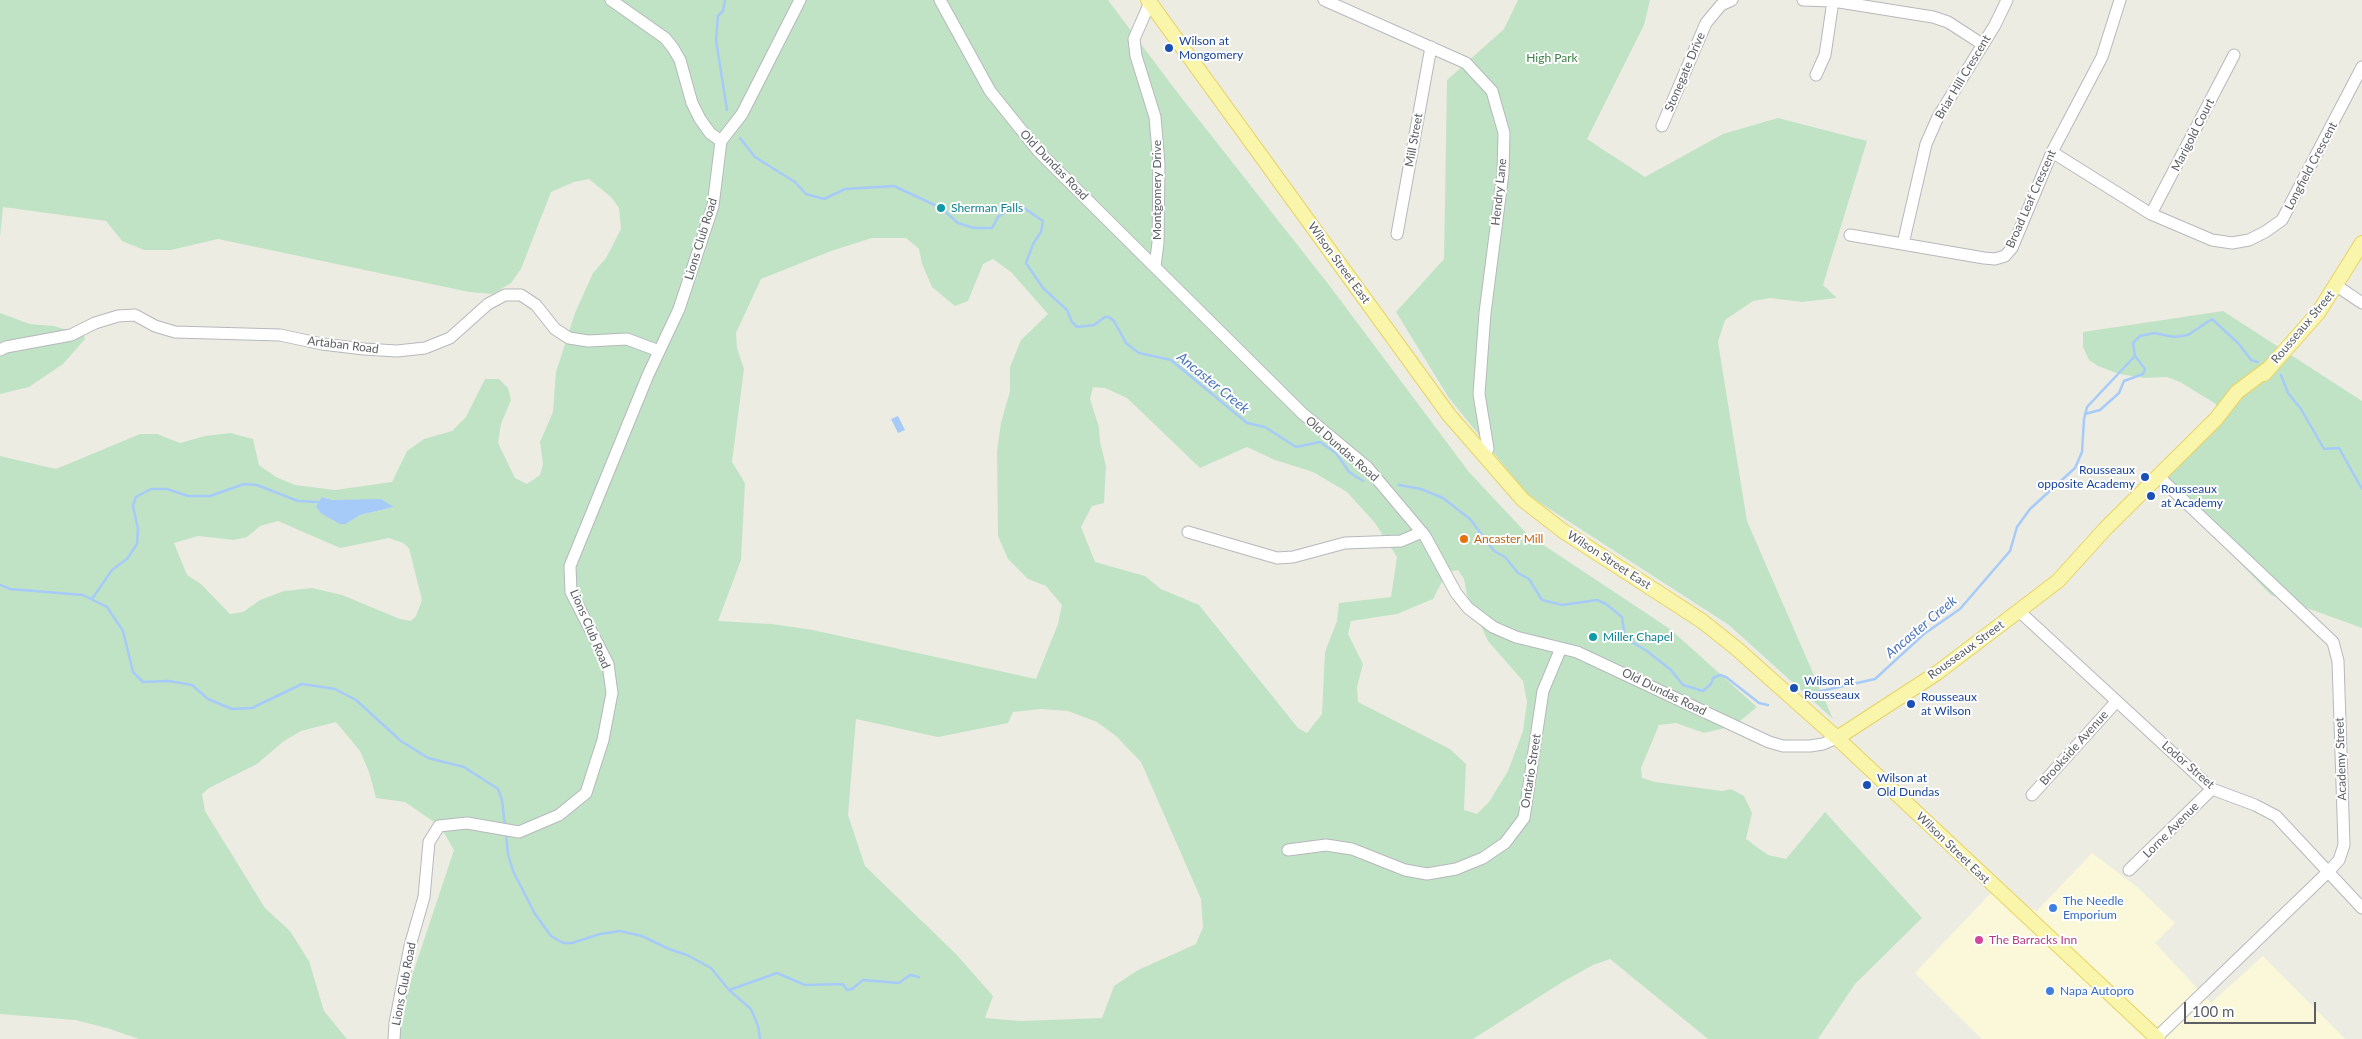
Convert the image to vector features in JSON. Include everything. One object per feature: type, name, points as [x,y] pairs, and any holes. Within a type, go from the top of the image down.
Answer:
[{"type":"main road","name":"Wilson Street East","points":[[1149,1],[1444,408],[1523,500],[1542,516],[1702,621],[1763,672],[1837,738],[2157,1038]]},
{"type":"main road","name":"Rousseaux Street","points":[[1837,738],[1937,672],[2020,612],[2058,581],[2106,528],[2216,420],[2244,399],[2268,368],[2318,313],[2337,286],[2362,243]]},
{"type":"street","points":[[612,0],[665,38],[674,48],[680,60],[692,103],[700,119],[710,133],[728,134],[800,0]]},
{"type":"street","name":"Old Dundas Road","points":[[940,0],[990,91],[1039,152],[1302,413],[1367,467],[1422,532],[1456,593],[1468,608],[1493,627],[1508,634],[1561,648],[1615,668],[1769,742],[1783,746],[1810,746],[1823,744],[1837,738]]},
{"type":"street","name":"Hendry Lane","points":[[1324,0],[1466,63],[1482,78],[1492,91],[1504,133],[1503,173],[1487,296],[1479,394],[1488,448],[1484,456]]},
{"type":"street","name":"Stonegate Drive","points":[[1662,126],[1706,23],[1721,5],[1732,0]]},
{"type":"street","points":[[1803,0],[1833,1],[1933,17],[1948,22],[1982,44]]},
{"type":"street","name":"Briar Hill Crescent","points":[[1903,244],[1926,144],[1938,116],[1995,25],[2007,0]]},
{"type":"street","name":"Broad Leaf Crescent","points":[[1850,235],[1984,258],[1995,259],[2005,256],[2012,248],[2052,152],[2102,57],[2120,0]]},
{"type":"street","name":"Montgomery Drive","points":[[1149,1],[1134,39],[1136,56],[1155,116],[1159,164],[1158,243],[1155,266]]},
{"type":"street","points":[[1816,75],[1825,55],[1833,1]]},
{"type":"street","name":"Mill Street","points":[[1397,234],[1432,47]]},
{"type":"street","name":"Marigold Court","points":[[2151,214],[2234,54]]},
{"type":"street","name":"Longfield Crescent","points":[[2052,152],[2151,214],[2212,240],[2232,243],[2249,240],[2282,220],[2362,67]]},
{"type":"street","name":"Lions Club Road","points":[[394,1039],[395,1022],[410,946],[424,897],[429,842],[439,826],[467,823],[519,832],[559,815],[586,793],[603,740],[612,693],[608,664],[571,592],[570,566],[658,351],[678,308],[713,206],[728,134]]},
{"type":"street","points":[[2337,286],[2362,303]]},
{"type":"street","name":"Artaban Road","points":[[0,350],[6,347],[71,335],[95,323],[118,316],[135,315],[155,326],[175,332],[280,335],[322,344],[389,350],[425,348],[450,338],[488,304],[505,295],[521,295],[536,305],[555,329],[569,338],[588,341],[627,339],[658,351]]},
{"type":"street","name":"Academy Street","points":[[2157,1038],[2329,871],[2339,860],[2344,845],[2338,660],[2333,642],[2159,477]]},
{"type":"street","points":[[1188,532],[1277,558],[1293,557],[1345,543],[1401,541],[1422,532]]},
{"type":"street","name":"Lodor Street","points":[[2020,612],[2212,788],[2255,805],[2276,816],[2362,908]]},
{"type":"street","name":"Ontario Street","points":[[1288,850],[1326,846],[1352,849],[1406,870],[1427,874],[1456,869],[1483,858],[1505,843],[1524,818],[1543,691],[1561,648]]},
{"type":"street","name":"Brookside Avenue","points":[[2032,795],[2116,702]]},
{"type":"street","name":"Lorne Avenue","points":[[2129,870],[2212,788]]},
{"type":"shaded area","points":[[2092,853],[2137,887],[2175,923],[2155,943],[2211,1003],[2263,956],[2345,1039],[1982,1039],[1915,973],[1990,894],[2037,911]]},
{"type":"green space","points":[[0,0],[1108,0],[1177,92],[1329,285],[1469,472],[1527,534],[1670,629],[1757,707],[1734,726],[1704,733],[1676,723],[1659,725],[1641,768],[1642,778],[1655,782],[1722,791],[1731,789],[1744,796],[1752,813],[1746,839],[1768,855],[1786,859],[1825,812],[1922,918],[1855,984],[1818,1039],[1708,1039],[1610,959],[1593,965],[1564,981],[1473,1039],[391,1039],[454,850],[440,826],[405,802],[376,798],[369,772],[360,751],[336,722],[301,731],[284,741],[257,764],[209,788],[202,794],[205,811],[265,908],[290,931],[309,961],[324,1011],[347,1039],[139,1039],[75,1020],[0,1014],[0,456],[56,469],[140,434],[157,434],[180,443],[205,436],[230,433],[253,439],[259,465],[276,477],[295,485],[335,490],[392,482],[407,451],[424,439],[452,431],[466,417],[485,379],[499,379],[508,388],[511,400],[501,424],[498,443],[515,478],[527,484],[540,475],[543,464],[540,442],[553,412],[556,372],[575,313],[593,273],[606,258],[621,229],[619,208],[612,198],[589,179],[574,182],[551,192],[521,269],[511,283],[493,294],[469,292],[218,239],[171,250],[144,250],[122,241],[106,221],[3,207],[0,237]],"holes":[[[872,238],[906,238],[919,249],[922,264],[932,287],[955,306],[968,301],[983,264],[993,259],[1011,272],[1048,314],[1021,340],[1010,367],[1010,391],[1001,423],[997,451],[998,536],[1008,559],[1028,579],[1046,586],[1062,605],[1058,624],[1036,679],[813,630],[772,624],[718,621],[741,560],[745,483],[732,462],[744,369],[737,348],[736,333],[761,279],[831,251]],[[1093,387],[1105,388],[1127,398],[1200,468],[1247,447],[1275,460],[1313,472],[1347,492],[1375,523],[1397,557],[1391,597],[1339,603],[1337,621],[1325,652],[1322,714],[1307,733],[1298,728],[1199,605],[1161,589],[1145,576],[1095,562],[1081,527],[1092,506],[1104,503],[1106,466],[1100,442],[1099,427],[1090,399]],[[322,497],[332,500],[394,507],[360,515],[346,524]],[[278,521],[340,548],[389,538],[403,543],[409,548],[422,600],[416,616],[411,621],[400,619],[342,595],[312,588],[284,591],[260,600],[243,612],[230,614],[201,584],[187,575],[174,543],[198,536],[234,540],[247,537],[260,526]],[[1458,570],[1464,579],[1467,595],[1488,641],[1523,681],[1527,702],[1523,731],[1508,771],[1489,802],[1477,814],[1464,810],[1466,764],[1450,749],[1358,702],[1357,687],[1363,664],[1348,634],[1351,621],[1397,614],[1433,599],[1447,572]],[[1041,709],[1068,711],[1097,722],[1116,736],[1141,762],[1201,899],[1203,927],[1196,944],[1138,970],[1114,986],[1102,1018],[1021,1021],[985,1018],[993,996],[956,954],[865,866],[848,815],[856,719],[938,737],[1008,723],[1013,712]]]},
{"type":"green space","name":"High Park","points":[[1518,0],[1650,0],[1644,25],[1587,139],[1645,177],[1723,134],[1778,118],[1867,141],[1823,285],[1837,298],[1802,302],[1770,298],[1753,301],[1725,320],[1718,342],[1747,521],[1833,719],[1729,625],[1528,495],[1449,398],[1396,312],[1444,259],[1447,80],[1504,29]]},
{"type":"green space","points":[[2223,311],[2362,401],[2362,628],[2271,595],[2155,475],[2218,412],[2216,404],[2180,382],[2167,377],[2145,378],[2119,374],[2098,366],[2089,360],[2083,347],[2083,332]]},
{"type":"green space","points":[[0,313],[30,324],[54,326],[84,335],[85,339],[63,364],[29,387],[0,394]]},
{"type":"water","points":[[898,416],[905,430],[898,433],[891,419]]},
{"type":"water","points":[[322,497],[332,500],[381,499],[394,507],[360,515],[346,524],[340,524],[322,514],[316,507]]},
{"type":"waterway","name":"Ancaster Creek","points":[[725,0],[723,11],[718,16],[716,40],[727,110]]},
{"type":"waterway","name":"Ancaster Creek","points":[[740,138],[755,157],[795,182],[806,194],[824,199],[845,189],[894,186],[941,208],[958,223],[974,228],[992,228],[998,217],[1008,210],[1024,208],[1043,221],[1041,232],[1033,244],[1026,263],[1043,288],[1067,310],[1072,322],[1077,327],[1094,325],[1105,317],[1109,317],[1114,321],[1126,343],[1139,353],[1171,360],[1247,423],[1265,427],[1296,447],[1320,442],[1336,453],[1349,472],[1363,481]]},
{"type":"waterway","name":"Ancaster Creek","points":[[1812,693],[1875,679],[1924,634],[1960,609],[2010,551],[2017,527],[2030,509],[2075,468],[2082,452],[2084,419],[2087,407],[2135,356],[2133,343],[2140,336],[2154,333],[2174,337],[2188,335],[2212,319],[2239,344],[2251,360],[2258,362]]},
{"type":"waterway","points":[[2085,414],[2100,410],[2119,393],[2124,381],[2143,374],[2145,369],[2135,356]]},
{"type":"waterway","name":"Ancaster Creek","points":[[2281,375],[2288,393],[2301,409],[2324,449],[2339,448],[2362,489]]},
{"type":"waterway","points":[[92,599],[112,570],[127,559],[137,544],[138,529],[133,506],[136,497],[151,489],[167,489],[188,496],[210,496],[244,484],[257,485],[298,501],[318,502]]},
{"type":"waterway","name":"Ancaster Creek","points":[[1399,485],[1421,489],[1443,498],[1470,519],[1494,551],[1505,557],[1518,573],[1529,579],[1542,600],[1562,605],[1597,600],[1606,604],[1622,617],[1625,638],[1647,651],[1671,670],[1683,685],[1703,691],[1711,684],[1713,678],[1720,675],[1726,677],[1759,703],[1768,705]]},
{"type":"waterway","points":[[0,585],[10,589],[83,595],[107,607],[123,631],[133,672],[143,682],[169,681],[192,685],[208,699],[232,709],[252,708],[302,684],[335,689],[356,700],[401,741],[428,758],[464,767],[498,789],[502,800],[505,826]]},
{"type":"waterway","points":[[506,834],[508,854],[513,871],[535,914],[551,936],[563,943],[572,943],[600,934],[620,931],[642,936],[687,955],[711,968],[729,990],[751,1009],[758,1026],[760,1039]]},
{"type":"waterway","points":[[729,990],[777,973],[805,985],[843,984],[847,990],[852,989],[863,980],[899,983],[910,975],[919,977]]},
{"type":"place","name":"Wilson at Mongomery","points":[[1169,48]]},
{"type":"place","name":"Sherman Falls","points":[[941,208]]},
{"type":"place","name":"Rousseaux opposite Academy","points":[[2145,477]]},
{"type":"place","name":"Rousseaux at Academy","points":[[2151,496]]},
{"type":"place","name":"Ancaster Mill","points":[[1464,539]]},
{"type":"place","name":"Miller Chapel","points":[[1593,637]]},
{"type":"place","name":"Wilson at Rousseaux","points":[[1794,688]]},
{"type":"place","name":"Rousseaux at Wilson","points":[[1911,704]]},
{"type":"place","name":"Wilson at Old Dundas","points":[[1867,785]]},
{"type":"place","name":"The Needle Emporium","points":[[2053,908]]},
{"type":"place","name":"The Barracks Inn","points":[[1979,940]]},
{"type":"place","name":"Napa Autopro","points":[[2050,991]]}]
